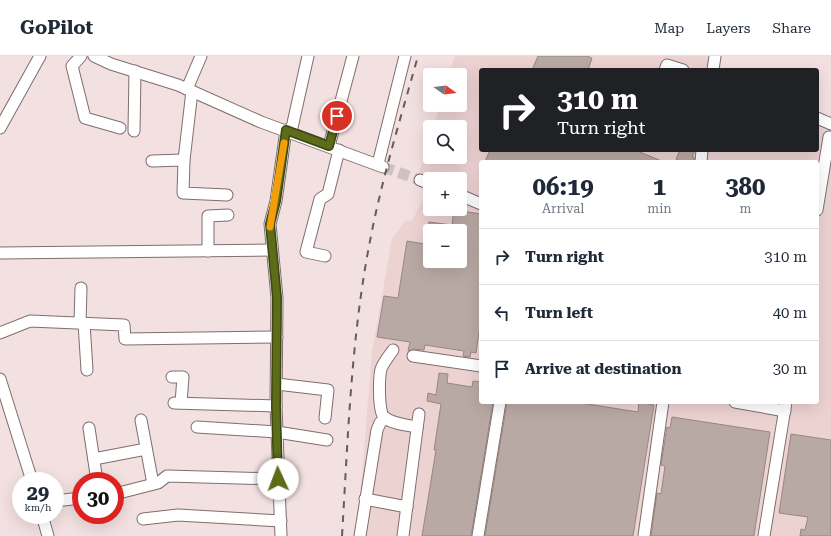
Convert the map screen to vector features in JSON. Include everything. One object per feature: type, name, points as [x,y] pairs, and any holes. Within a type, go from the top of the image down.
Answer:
[{"type":"street","points":[[0,128],[40,56]]},
{"type":"street","points":[[81,56],[72,66],[85,118],[120,128]]},
{"type":"street","points":[[94,56],[112,64],[189,90],[261,122],[289,131],[380,166],[405,56]]},
{"type":"street","points":[[200,56],[189,90],[183,193],[227,195]]},
{"type":"street","points":[[281,536],[276,406],[277,298],[270,224],[276,201],[289,131],[308,56]]},
{"type":"street","points":[[324,256],[306,252],[320,199],[328,194],[334,148],[353,56]]},
{"type":"street","points":[[713,68],[715,56]]},
{"type":"street","points":[[666,68],[667,65],[677,68]]},
{"type":"street","points":[[134,131],[135,72]]},
{"type":"street","points":[[819,119],[831,124]]},
{"type":"street","points":[[819,199],[830,136]]},
{"type":"street","points":[[152,161],[184,160]]},
{"type":"street","points":[[467,199],[479,203]]},
{"type":"street","points":[[208,251],[208,216],[228,215]]},
{"type":"street","points":[[0,253],[272,250]]},
{"type":"street","points":[[81,288],[82,323],[87,370]]},
{"type":"street","points":[[0,334],[30,321],[124,325],[125,339],[277,337]]},
{"type":"street","points":[[393,350],[381,368],[380,406],[382,414],[385,418],[392,422],[417,427]]},
{"type":"street","points":[[413,356],[479,366]]},
{"type":"street","points":[[172,377],[183,377],[177,403],[276,406]]},
{"type":"street","points":[[0,379],[29,472]]},
{"type":"street","points":[[276,384],[328,390],[325,418]]},
{"type":"street","points":[[478,536],[500,404]]},
{"type":"street","points":[[644,536],[663,404]]},
{"type":"street","points":[[755,404],[785,407],[764,536]]},
{"type":"street","points":[[403,536],[419,414]]},
{"type":"street","points":[[360,536],[377,430],[380,423],[385,418]]},
{"type":"street","points":[[141,420],[153,484]]},
{"type":"street","points":[[197,427],[277,432],[327,440]]},
{"type":"street","points":[[89,428],[96,472]]},
{"type":"street","points":[[94,459],[146,449]]},
{"type":"street","points":[[124,492],[158,483],[167,476],[278,479]]},
{"type":"street","points":[[366,499],[407,506]]},
{"type":"street","points":[[143,519],[178,515],[281,521]]},
{"type":"street","points":[[45,524],[48,536]]},
{"type":"shaded area","points":[[455,56],[709,56],[708,68],[479,68],[479,152],[697,152],[695,160],[479,160],[479,200],[467,196],[467,172],[423,172],[423,177],[418,176],[423,160],[423,164],[467,164],[467,120],[435,120],[438,112],[467,112],[467,68],[451,68]]},
{"type":"shaded area","points":[[819,122],[831,128],[831,536],[357,536],[372,352],[392,239],[406,220],[412,221],[423,200],[423,216],[467,216],[467,204],[479,208],[479,404],[819,404],[819,160],[705,160],[707,152],[819,152]]},
{"type":"building","points":[[538,56],[587,56],[592,58],[589,68],[533,68]]},
{"type":"building","points":[[489,152],[640,152],[659,160],[486,160]]},
{"type":"building","points":[[679,152],[694,152],[692,157],[694,157],[694,160],[676,159]]},
{"type":"building","points":[[467,212],[479,214],[479,332],[476,353],[471,352],[470,357],[463,356],[464,351],[425,345],[424,350],[414,349],[408,351],[410,342],[377,337],[384,296],[398,298],[407,241],[423,244],[423,268],[467,268],[467,224],[452,224],[453,216],[467,216]]},
{"type":"building","points":[[429,222],[444,224],[429,224]]},
{"type":"building","points":[[439,373],[448,374],[447,383],[472,387],[473,381],[479,382],[479,404],[493,404],[471,536],[422,536],[436,450],[434,450],[441,404],[427,401],[428,393],[436,395]]},
{"type":"building","points":[[507,404],[588,404],[638,412],[639,404],[654,405],[633,536],[485,536]]},
{"type":"building","points":[[672,417],[770,432],[754,536],[651,536],[657,493],[661,494],[665,466],[661,465],[667,427],[670,428]]},
{"type":"building","points":[[791,434],[831,440],[831,536],[800,536],[801,529],[805,530],[808,517],[779,513]]},
{"type":"tunnel","points":[[383,167],[420,180]]},
{"type":"railway","points":[[342,536],[348,425],[358,314],[370,241],[380,194],[418,56]]},
{"type":"slow traffic","points":[[270,227],[276,201],[284,143]]},
{"type":"route","points":[[278,479],[276,406],[277,298],[270,224],[276,201],[286,130],[329,146],[337,116]]}]
